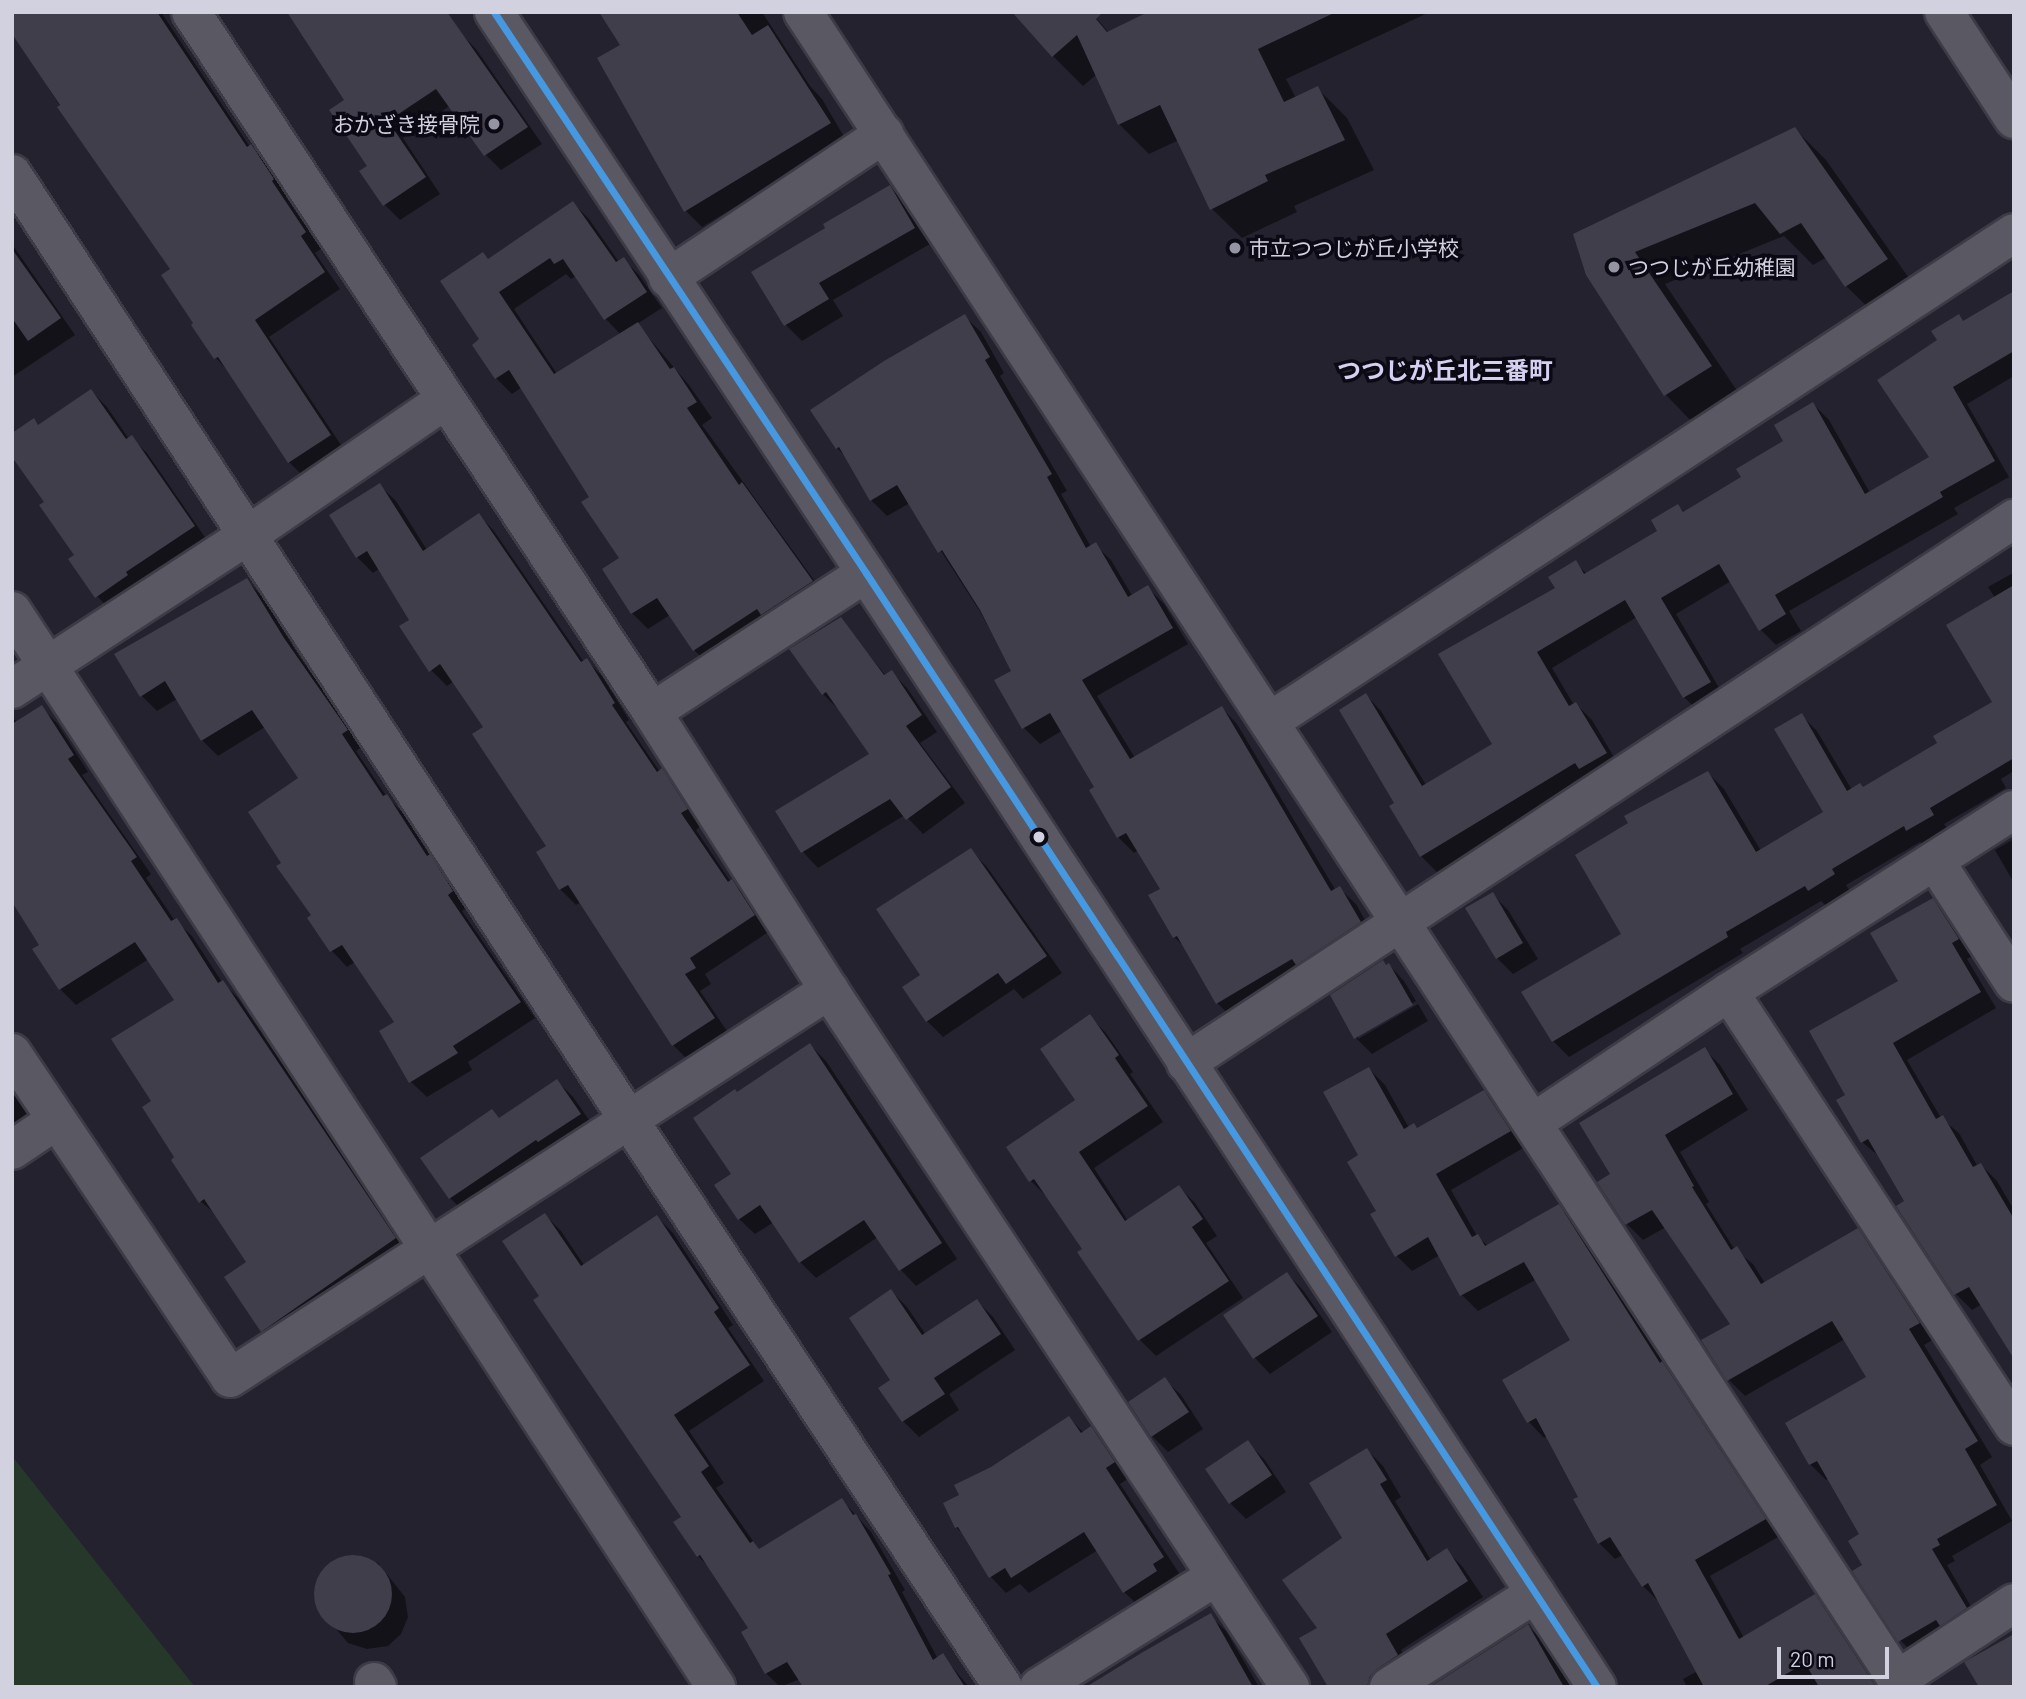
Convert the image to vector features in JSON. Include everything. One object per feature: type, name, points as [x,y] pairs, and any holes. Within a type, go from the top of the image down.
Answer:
[{"type":"street","points":[[191,12],[652,712],[829,990],[1290,1687]]},
{"type":"street","points":[[494,12],[866,573],[1597,1687]]},
{"type":"street","points":[[803,12],[1900,1683],[2014,1603]]},
{"type":"street","points":[[1944,12],[2014,118]]},
{"type":"street","points":[[668,278],[884,134]]},
{"type":"street","points":[[12,174],[629,1120],[1003,1687]]},
{"type":"street","points":[[1269,722],[2014,233]]},
{"type":"street","points":[[12,689],[248,535],[445,400]]},
{"type":"street","points":[[1186,1063],[2014,519]]},
{"type":"street","points":[[652,712],[866,573]]},
{"type":"street","points":[[12,611],[716,1687]]},
{"type":"street","points":[[1534,1122],[1730,992],[2014,810]]},
{"type":"street","points":[[1935,861],[2014,983]]},
{"type":"street","points":[[12,1053],[55,1121],[230,1378],[829,990]]},
{"type":"street","points":[[1730,992],[2014,1426]]},
{"type":"street","points":[[12,1150],[55,1121]]},
{"type":"street","points":[[1039,1687],[1215,1577]]},
{"type":"street","points":[[1389,1687],[1536,1593]]},
{"type":"green space","points":[[12,1456],[195,1687],[12,1687]]},
{"type":"building","points":[[12,12],[157,12],[247,147],[251,144],[274,179],[272,181],[306,232],[301,236],[325,272],[255,320],[331,435],[288,463],[218,357],[214,359],[191,325],[193,323],[161,275],[170,269],[57,107],[60,105],[12,34]]},
{"type":"building","points":[[287,12],[447,12],[528,127],[484,156],[436,89],[388,121],[426,177],[383,206],[359,171],[367,166],[329,110],[344,100]]},
{"type":"building","points":[[599,12],[737,12],[752,35],[768,25],[831,123],[684,212],[597,58],[620,45]]},
{"type":"building","points":[[1012,12],[1103,12],[1096,19],[1107,32],[1148,12],[1336,12],[1258,49],[1284,102],[1318,86],[1345,140],[1265,175],[1268,181],[1210,210],[1160,105],[1118,125],[1077,35],[1052,57]]},
{"type":"building","name":"つつじが丘幼稚園","points":[[1795,127],[1888,259],[1845,287],[1801,223],[1780,234],[1755,203],[1635,252],[1712,366],[1664,396],[1586,275],[1573,234]]},
{"type":"building","points":[[890,185],[915,228],[819,283],[829,299],[784,326],[751,272],[825,228],[823,224]]},
{"type":"building","points":[[573,201],[616,262],[624,257],[647,292],[604,320],[563,259],[554,264],[550,258],[499,292],[554,374],[638,322],[670,369],[674,367],[697,402],[687,408],[739,485],[742,482],[813,581],[761,615],[757,609],[693,651],[657,598],[631,614],[602,569],[619,558],[581,502],[589,497],[509,370],[495,379],[472,345],[479,339],[440,281],[483,252],[488,259]]},
{"type":"building","points":[[12,249],[61,318],[28,341],[12,318]]},
{"type":"building","points":[[2014,291],[2014,351],[1953,387],[1995,461],[1940,492],[1943,497],[1775,595],[1786,614],[1759,631],[1719,564],[1661,598],[1711,682],[1683,698],[1625,600],[1537,652],[1569,706],[1576,702],[1607,753],[1579,769],[1575,763],[1420,857],[1389,806],[1394,803],[1339,710],[1366,693],[1422,786],[1492,744],[1438,654],[1555,588],[1548,577],[1576,560],[1584,574],[1657,531],[1651,520],[1678,504],[1683,512],[1741,477],[1736,469],[1783,441],[1774,425],[1813,402],[1865,494],[1929,457],[1877,380],[1937,340],[1931,331],[1959,314],[1963,321]]},
{"type":"building","points":[[965,314],[990,357],[985,360],[1052,474],[1047,477],[1086,548],[1096,542],[1128,597],[1148,585],[1173,628],[1082,680],[1130,759],[1222,706],[1331,891],[1340,886],[1361,922],[1296,965],[1292,959],[1216,1004],[1177,936],[1173,938],[1148,895],[1160,889],[1126,833],[1117,838],[1089,790],[1094,787],[1050,713],[1022,729],[994,680],[1011,671],[980,610],[942,550],[938,553],[897,485],[870,501],[839,447],[836,449],[810,410],[884,361]]},
{"type":"building","points":[[91,389],[126,439],[132,435],[195,526],[126,572],[128,575],[95,598],[68,559],[74,555],[39,505],[44,502],[12,457],[12,433],[34,418],[38,425]]},
{"type":"building","points":[[380,483],[423,551],[479,513],[581,662],[587,658],[615,703],[612,705],[657,772],[662,768],[688,809],[681,813],[728,882],[732,879],[755,915],[690,958],[696,968],[685,974],[715,1018],[672,1046],[568,885],[559,890],[536,852],[546,846],[472,734],[483,727],[440,664],[429,672],[399,626],[409,620],[367,551],[356,558],[329,515]]},
{"type":"building","points":[[247,578],[284,638],[348,730],[342,734],[383,796],[387,794],[427,856],[430,854],[453,891],[448,895],[521,1002],[453,1046],[458,1053],[409,1083],[379,1031],[394,1022],[342,945],[330,952],[307,918],[311,915],[276,866],[281,863],[248,812],[298,778],[252,710],[201,741],[165,681],[140,697],[114,654]]},
{"type":"building","points":[[2014,585],[2014,758],[1930,808],[1934,815],[1906,831],[1904,826],[1832,869],[1835,874],[1808,891],[1805,886],[1726,932],[1728,937],[1552,1042],[1521,992],[1621,934],[1575,855],[1628,823],[1624,816],[1708,771],[1756,852],[1823,812],[1774,729],[1802,713],[1847,791],[1860,783],[1863,787],[1937,743],[1933,736],[1992,702],[1946,625]]},
{"type":"building","points":[[841,617],[884,675],[892,670],[922,715],[906,726],[951,787],[906,820],[890,799],[801,853],[775,811],[869,754],[826,692],[822,695],[789,649]]},
{"type":"building","points":[[42,705],[74,755],[68,759],[137,857],[131,861],[171,921],[177,918],[218,983],[223,980],[396,1238],[261,1332],[224,1277],[246,1262],[204,1199],[199,1203],[171,1160],[174,1157],[142,1107],[151,1101],[111,1039],[174,1000],[135,942],[59,990],[32,949],[39,945],[12,902],[12,724]]},
{"type":"building","points":[[971,848],[1047,956],[1006,984],[998,973],[926,1022],[902,987],[920,975],[876,909]]},
{"type":"building","points":[[1493,892],[1523,943],[1496,959],[1465,908]]},
{"type":"building","points":[[1933,898],[1959,939],[1952,943],[1981,992],[1893,1043],[1936,1119],[1943,1115],[1973,1167],[1981,1163],[2014,1219],[2014,1359],[1969,1287],[1954,1295],[1896,1206],[1904,1201],[1868,1139],[1861,1143],[1836,1100],[1845,1095],[1809,1031],[1898,981],[1870,933]]},
{"type":"building","points":[[1383,960],[1386,965],[1389,963],[1413,1005],[1354,1039],[1330,995]]},
{"type":"building","points":[[1090,1014],[1119,1055],[1115,1058],[1148,1106],[1079,1152],[1125,1221],[1179,1185],[1203,1219],[1192,1227],[1229,1281],[1138,1341],[1077,1252],[1082,1249],[1034,1179],[1029,1182],[1006,1147],[1075,1100],[1040,1049]]},
{"type":"building","points":[[810,1043],[942,1243],[899,1271],[864,1220],[799,1263],[760,1205],[738,1220],[714,1185],[731,1174],[693,1118]]},
{"type":"building","points":[[1705,1047],[1733,1094],[1665,1135],[1694,1186],[1692,1187],[1731,1250],[1737,1246],[1761,1284],[1858,1228],[1920,1323],[1909,1329],[1978,1441],[1965,1449],[1997,1505],[1937,1539],[1940,1545],[1932,1549],[1967,1608],[1940,1626],[1936,1620],[1898,1642],[1852,1571],[1862,1565],[1848,1541],[1859,1534],[1817,1461],[1809,1465],[1785,1423],[1866,1377],[1832,1321],[1727,1381],[1701,1340],[1730,1324],[1652,1210],[1625,1225],[1597,1182],[1610,1174],[1579,1123]]},
{"type":"building","points":[[1369,1067],[1404,1129],[1414,1123],[1417,1128],[1484,1090],[1511,1131],[1436,1174],[1472,1237],[1478,1234],[1485,1246],[1559,1204],[1660,1363],[1662,1361],[1766,1519],[1695,1560],[1739,1639],[1815,1594],[1876,1687],[1819,1687],[1805,1663],[1764,1687],[1704,1687],[1648,1583],[1642,1587],[1610,1537],[1598,1544],[1573,1499],[1578,1497],[1536,1418],[1527,1423],[1502,1380],[1570,1340],[1524,1262],[1460,1296],[1428,1237],[1395,1257],[1370,1214],[1376,1211],[1347,1162],[1358,1155],[1323,1092]]},
{"type":"building","points":[[557,1079],[581,1114],[538,1142],[536,1140],[449,1199],[420,1158],[492,1109],[499,1118]]},
{"type":"building","points":[[545,1213],[581,1266],[657,1215],[719,1308],[714,1312],[750,1365],[674,1415],[709,1466],[701,1472],[750,1543],[753,1541],[759,1549],[842,1498],[853,1515],[856,1514],[891,1574],[888,1575],[933,1660],[943,1653],[965,1687],[803,1687],[787,1662],[765,1674],[741,1632],[748,1628],[700,1555],[697,1557],[673,1522],[681,1517],[533,1300],[539,1296],[502,1241]]},
{"type":"building","points":[[1287,1272],[1318,1316],[1253,1359],[1223,1315]]},
{"type":"building","points":[[891,1289],[922,1335],[977,1299],[1001,1334],[934,1378],[945,1394],[902,1422],[878,1388],[890,1380],[849,1318]]},
{"type":"building","points":[[1165,1377],[1189,1412],[1151,1437],[1128,1402]]},
{"type":"building","points":[[1069,1416],[1081,1433],[1091,1426],[1115,1462],[1106,1468],[1164,1557],[1153,1564],[1157,1571],[1123,1593],[1084,1532],[1011,1578],[1005,1568],[989,1578],[958,1527],[955,1528],[943,1503],[959,1495],[954,1485],[991,1467]]},
{"type":"building","points":[[1248,1440],[1272,1475],[1229,1504],[1205,1469]]},
{"type":"building","points":[[1367,1448],[1387,1480],[1380,1484],[1427,1561],[1447,1548],[1468,1581],[1386,1634],[1398,1655],[1370,1676],[1367,1687],[1328,1687],[1299,1638],[1317,1628],[1282,1580],[1342,1538],[1309,1483]]},
{"type":"building","points":[[353,1555],[368,1558],[381,1566],[389,1579],[392,1594],[389,1609],[381,1622],[368,1630],[353,1633],[338,1630],[325,1622],[317,1609],[314,1594],[317,1579],[325,1566],[338,1558]]},
{"type":"building","points":[[1211,1613],[1253,1687],[1086,1687],[1143,1652]]},
{"type":"building","points":[[1528,1624],[1564,1687],[1430,1687],[1524,1627]]},
{"type":"building","points":[[2014,1634],[2014,1687],[1979,1687],[1964,1662]]},
{"type":"transit line","points":[[494,12],[866,573],[1597,1687]]},
{"type":"place","name":"おかざき接骨院","points":[[494,124]]},
{"type":"place","name":"市立つつじが丘小学校","points":[[1235,248]]},
{"type":"place","name":"つつじが丘幼稚園","points":[[1614,267]]},
{"type":"district","name":"つつじが丘北三番町","points":[[1445,370]]}]
